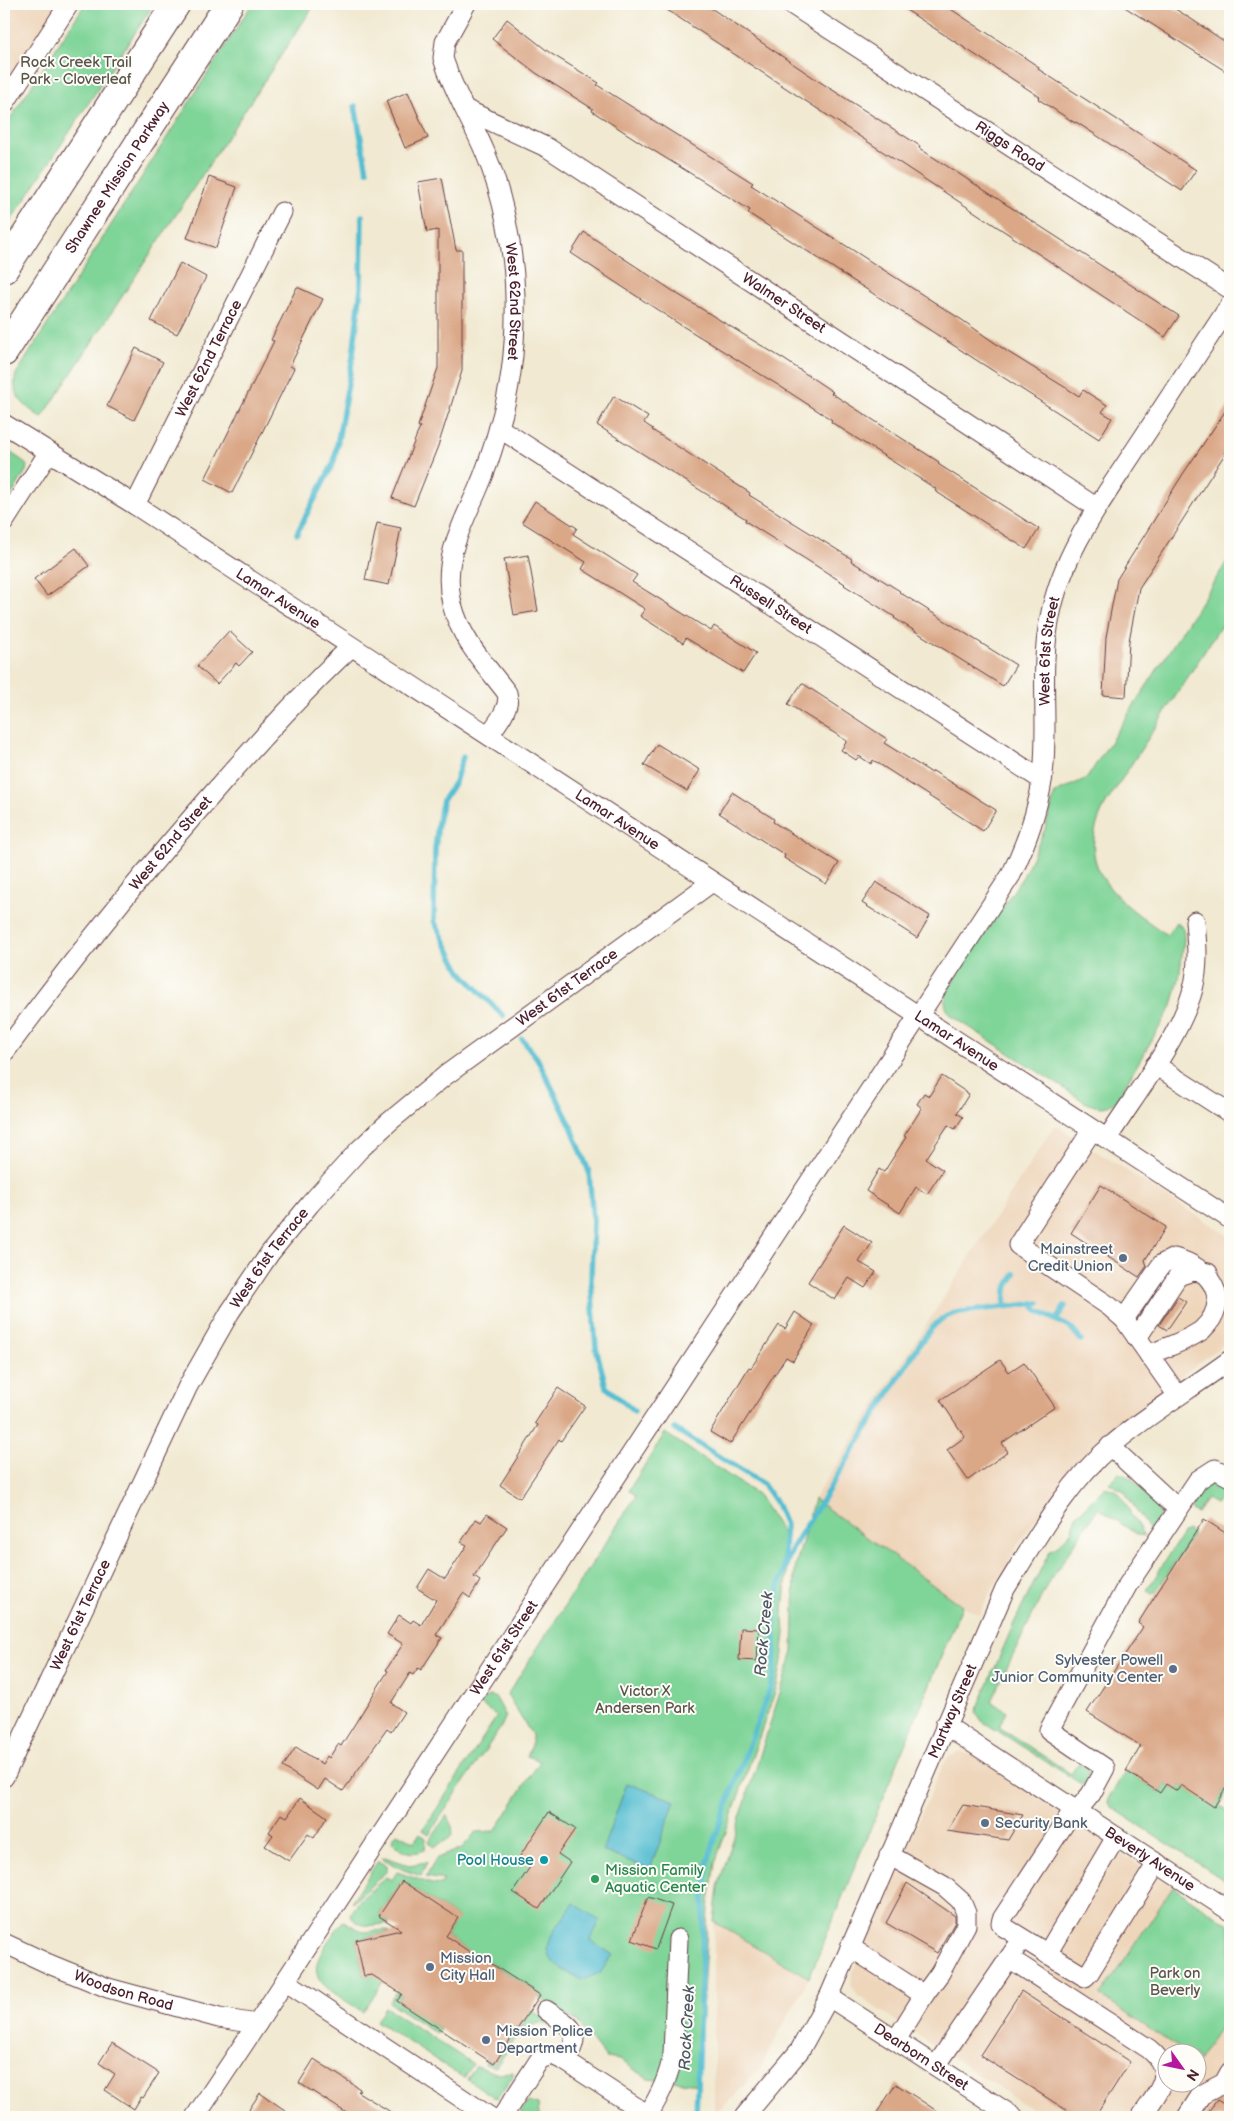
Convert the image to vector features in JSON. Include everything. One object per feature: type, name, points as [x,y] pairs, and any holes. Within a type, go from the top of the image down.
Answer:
[{"type":"highway","points":[[4,269],[176,4]]},
{"type":"highway","name":"Shawnee Mission Parkway","points":[[4,352],[229,4]]},
{"type":"street","points":[[4,104],[70,4]]},
{"type":"street","name":"West 62nd Street","points":[[466,4],[451,28],[443,48],[445,64],[485,153],[493,177],[509,239],[515,294],[513,351],[508,391],[499,428],[481,482],[454,543],[450,571],[452,603],[463,634],[477,657],[507,693],[507,706],[489,735]]},
{"type":"street","name":"Riggs Road","points":[[791,4],[1230,289]]},
{"type":"street","name":"Walmer Street","points":[[465,109],[548,148],[1097,508]]},
{"type":"street","name":"West 62nd Terrace","points":[[136,505],[282,212]]},
{"type":"street","name":"West 61st Street","points":[[252,2023],[285,1981],[721,1314],[1011,875],[1032,828],[1042,780],[1044,682],[1050,617],[1068,559],[1097,508],[1230,305]]},
{"type":"street","name":"Lamar Avenue","points":[[4,424],[136,505],[1230,1219]]},
{"type":"street","name":"Russell Street","points":[[499,428],[1042,780]]},
{"type":"street","points":[[4,522],[49,452]]},
{"type":"street","name":"West 62nd Street","points":[[4,1053],[58,979],[155,858],[251,751],[351,647]]},
{"type":"street","name":"West 61st Terrace","points":[[4,1777],[188,1386],[230,1312],[270,1253],[310,1204],[353,1157],[396,1116],[446,1075],[712,882]]},
{"type":"street","points":[[1178,1396],[1137,1338],[1109,1306],[1018,1245],[1099,1134],[1155,1065],[1186,1010],[1193,988],[1198,953],[1195,921]]},
{"type":"street","points":[[1155,1065],[1230,1113]]},
{"type":"street","points":[[1190,1262],[1211,1277],[1220,1295],[1219,1306],[1216,1315],[1200,1331],[1137,1338],[1168,1271],[1190,1262]]},
{"type":"street","points":[[1137,1338],[1182,1290],[1194,1281],[1211,1277]]},
{"type":"street","name":"Martway Street","points":[[744,2117],[800,2050],[829,1997],[1005,1589],[1035,1540],[1075,1483],[1110,1446],[1230,1360]]},
{"type":"street","points":[[1110,1446],[1178,1509]]},
{"type":"street","points":[[1157,1863],[1085,1977],[1004,1927],[1001,1923],[1075,1810],[1092,1794],[1105,1768],[1049,1730],[1127,1586],[1198,1480],[1215,1469],[1230,1477]]},
{"type":"street","name":"Beverly Avenue","points":[[946,1725],[1230,1911]]},
{"type":"street","points":[[1047,1954],[1116,1837]]},
{"type":"street","points":[[889,1856],[944,1886],[962,1901],[966,1913],[966,1925],[940,1973],[896,2040]]},
{"type":"street","points":[[936,2066],[1022,1938]]},
{"type":"street","points":[[502,2117],[540,2059],[553,2055],[648,2115],[660,2096],[671,2064],[674,2043],[678,1939]]},
{"type":"street","name":"Woodson Road","points":[[4,1943],[108,1988],[219,2018],[252,2023]]},
{"type":"street","points":[[850,1947],[924,1995]]},
{"type":"street","points":[[1009,1958],[1160,2058],[1164,2067],[1162,2086],[1142,2117]]},
{"type":"street","points":[[285,1981],[490,2117]]},
{"type":"street","name":"Dearborn Street","points":[[829,1997],[1014,2117]]},
{"type":"street","points":[[546,2010],[567,2024],[573,2031],[574,2045],[565,2061]]},
{"type":"street","points":[[195,2117],[252,2023]]},
{"type":"street","points":[[1187,2117],[1201,2095],[1228,2081]]},
{"type":"shaded area","points":[[4,4],[58,4],[4,87]]},
{"type":"shaded area","points":[[1055,1125],[1230,1237],[1230,1340],[1111,1428],[1085,1455],[1054,1493],[1019,1543],[979,1614],[962,1606],[814,1499]]},
{"type":"shaded area","points":[[961,1752],[973,1755],[1173,1887],[1100,1996],[1172,2044],[1156,2044],[1156,2094],[1206,2094],[1206,2049],[1230,2012],[1230,2117],[1044,2117],[858,1996],[851,1983],[852,1972],[947,1758]]},
{"type":"shaded area","points":[[714,1922],[809,1978],[761,2066],[727,2104],[714,2113]]},
{"type":"green space","name":"Rock Creek Trail Park - Cloverleaf","points":[[85,4],[154,4],[4,231],[4,128]]},
{"type":"green space","points":[[252,4],[315,4],[42,418],[30,410],[17,395],[15,389],[16,374]]},
{"type":"green space","points":[[4,448],[27,466],[26,471],[4,507]]},
{"type":"green space","points":[[1230,557],[1230,612],[1105,805],[1096,828],[1094,848],[1097,866],[1105,882],[1132,909],[1167,935],[1176,922],[1183,928],[1184,940],[1179,979],[1172,1006],[1114,1103],[1102,1107],[1094,1106],[952,1016],[946,1008],[945,1000],[952,983],[1024,875],[1045,829],[1055,793],[1087,778]]},
{"type":"green space","name":"Victor X Andersen Park","points":[[665,1433],[758,1495],[786,1538],[787,1575],[783,1609],[785,1632],[777,1686],[715,1863],[708,1909],[698,2084],[648,2078],[619,2060],[606,2058],[577,2022],[538,1997],[540,1994],[485,1959],[483,1961],[446,1936],[458,1918],[402,1881],[379,1915],[390,1923],[362,1925],[353,1920],[350,1915],[360,1900],[386,1877],[392,1880],[397,1872],[432,1884],[441,1885],[444,1880],[426,1877],[436,1859],[462,1848],[476,1832],[495,1831],[540,1761],[527,1756],[532,1745],[532,1735],[507,1695],[636,1496],[629,1490]]},
{"type":"green space","points":[[1119,1473],[1131,1478],[1159,1507],[1160,1519],[1151,1532],[1124,1491],[1109,1483]]},
{"type":"green space","points":[[1215,1481],[1230,1486],[1230,1500],[1228,1504],[1220,1499],[1216,1504],[1207,1499],[1197,1513],[1189,1509],[1203,1489]]},
{"type":"green space","points":[[1105,1487],[1116,1490],[1119,1493],[1144,1536],[1138,1535],[1098,1508],[1047,1585],[991,1701],[1007,1711],[999,1727],[1071,1774],[1079,1763],[1083,1765],[1087,1770],[1088,1776],[1083,1785],[982,1721],[976,1712],[1014,1623],[1050,1551],[1058,1546],[1071,1532],[1076,1516]]},
{"type":"green space","points":[[814,1499],[962,1606],[809,1978],[714,1922],[718,1887],[793,1652],[795,1569]]},
{"type":"green space","points":[[1188,1530],[1192,1533],[1192,1536],[1155,1593],[1151,1594],[1147,1590],[1184,1532]]},
{"type":"green space","points":[[486,1697],[496,1698],[506,1716],[501,1727],[429,1834],[423,1830],[497,1716],[480,1704]]},
{"type":"green space","points":[[1126,1771],[1160,1793],[1166,1784],[1177,1791],[1181,1785],[1214,1806],[1225,1789],[1227,1791],[1221,1805],[1230,1813],[1230,1884],[1110,1806],[1108,1803],[1109,1797]]},
{"type":"green space","points":[[447,1815],[453,1832],[452,1835],[433,1847],[429,1841]]},
{"type":"green space","points":[[397,1833],[414,1842],[420,1833],[426,1838],[425,1850],[412,1853],[400,1849],[393,1842],[394,1836]]},
{"type":"green space","points":[[385,1857],[409,1865],[427,1862],[421,1876],[404,1870],[382,1858]]},
{"type":"green space","points":[[378,1861],[387,1865],[387,1871],[352,1903],[351,1902]]},
{"type":"green space","name":"Park on Beverly","points":[[1173,1887],[1230,1925],[1230,2012],[1206,2049],[1206,2044],[1172,2044],[1100,1996]]},
{"type":"green space","points":[[343,1921],[364,1932],[385,1930],[390,1932],[356,1940],[364,1976],[379,1973],[386,1977],[363,2012],[322,1983],[317,1975],[317,1965],[321,1954]]},
{"type":"green space","points":[[399,1987],[404,1991],[397,2000],[440,2029],[437,2034],[389,2002]]},
{"type":"green space","points":[[385,2007],[473,2064],[464,2078],[376,2021]]},
{"type":"green space","points":[[531,2010],[556,2027],[539,2023],[523,2029],[520,2027]]},
{"type":"green space","points":[[516,2031],[519,2033],[496,2067],[484,2064],[486,2059],[494,2064]]},
{"type":"green space","points":[[476,2066],[496,2073],[513,2072],[513,2076],[497,2099],[467,2079]]},
{"type":"green space","points":[[528,2102],[538,2105],[539,2115],[542,2117],[524,2117],[519,2114]]},
{"type":"water","points":[[627,1783],[675,1801],[650,1869],[602,1851]]},
{"type":"water","points":[[574,1903],[600,1921],[590,1940],[613,1955],[600,1973],[582,1980],[558,1966],[549,1956],[547,1950],[553,1933]]},
{"type":"building","points":[[658,4],[705,4],[817,80],[920,146],[919,148],[1179,316],[1165,337]]},
{"type":"building","points":[[897,4],[943,4],[1039,67],[1038,69],[1196,170],[1182,191],[1038,99],[1040,97]]},
{"type":"building","points":[[1120,4],[1167,4],[1185,15],[1230,45],[1230,74]]},
{"type":"building","points":[[507,19],[550,53],[599,83],[597,85],[753,183],[751,185],[962,320],[1008,352],[1079,396],[1083,390],[1107,405],[1102,412],[1112,418],[1099,439],[748,213],[750,210],[646,146],[592,111],[593,109],[536,73],[492,39]]},
{"type":"building","points":[[408,92],[428,138],[405,148],[386,101]]},
{"type":"building","points":[[209,177],[237,187],[216,248],[187,238]]},
{"type":"building","points":[[442,178],[456,250],[462,250],[462,371],[438,446],[414,506],[392,498],[420,427],[418,426],[438,368],[438,230],[427,232],[418,182]]},
{"type":"building","points":[[584,232],[679,295],[785,360],[833,392],[831,393],[1039,529],[1026,549],[831,422],[832,420],[676,322],[571,253]]},
{"type":"building","points":[[180,263],[206,277],[177,334],[151,321]]},
{"type":"building","points":[[297,287],[323,299],[290,366],[294,368],[232,493],[205,479],[274,341],[271,340]]},
{"type":"building","points":[[136,348],[163,362],[134,420],[107,406]]},
{"type":"building","points":[[614,396],[648,417],[644,423],[652,430],[750,493],[749,495],[1016,665],[1003,686],[894,618],[845,584],[745,521],[746,519],[597,425]]},
{"type":"building","points":[[1230,404],[1230,446],[1139,588],[1129,641],[1126,697],[1103,695],[1106,637],[1117,579],[1183,474]]},
{"type":"building","points":[[535,501],[577,528],[573,534],[637,575],[632,582],[711,631],[714,626],[756,653],[743,673],[686,638],[683,643],[640,616],[645,609],[582,569],[586,562],[522,522]]},
{"type":"building","points":[[377,523],[401,528],[389,585],[365,580]]},
{"type":"building","points":[[76,548],[89,566],[47,596],[34,579]]},
{"type":"building","points":[[528,555],[538,611],[514,615],[504,559]]},
{"type":"building","points":[[229,631],[252,652],[239,666],[236,663],[217,684],[197,666]]},
{"type":"building","points":[[802,683],[887,739],[884,743],[996,810],[983,831],[873,760],[871,764],[859,756],[856,760],[841,750],[847,741],[788,704]]},
{"type":"building","points":[[657,744],[700,770],[687,791],[644,765]]},
{"type":"building","points":[[732,792],[774,819],[773,822],[839,863],[826,884],[784,858],[785,855],[719,813]]},
{"type":"building","points":[[876,882],[930,916],[917,938],[862,903]]},
{"type":"building","points":[[942,1076],[969,1094],[957,1113],[963,1117],[955,1129],[948,1125],[926,1159],[943,1170],[927,1194],[916,1187],[900,1213],[866,1191],[879,1169],[884,1172],[906,1137],[904,1136],[922,1108],[917,1104],[924,1093],[929,1096]]},
{"type":"building","name":"Mainstreet Credit Union","points":[[1101,1185],[1166,1227],[1145,1260],[1147,1266],[1139,1277],[1071,1233]]},
{"type":"building","points":[[844,1225],[872,1243],[859,1262],[876,1272],[865,1288],[849,1278],[835,1300],[808,1282]]},
{"type":"building","points":[[1178,1297],[1186,1302],[1167,1330],[1159,1325]]},
{"type":"building","points":[[795,1312],[814,1325],[793,1361],[786,1357],[730,1444],[710,1432],[749,1367],[751,1368],[779,1325],[785,1329]]},
{"type":"building","points":[[1000,1360],[1009,1372],[1024,1362],[1055,1407],[1002,1443],[1008,1452],[968,1480],[947,1450],[965,1437],[940,1400]]},
{"type":"building","points":[[558,1388],[585,1406],[561,1441],[559,1439],[520,1498],[500,1485],[538,1425],[535,1423]]},
{"type":"building","points":[[487,1514],[507,1527],[474,1577],[480,1581],[470,1598],[463,1593],[436,1635],[442,1638],[421,1670],[418,1668],[413,1675],[410,1673],[391,1703],[404,1712],[391,1732],[387,1729],[343,1791],[325,1779],[318,1790],[283,1767],[296,1747],[322,1764],[327,1756],[329,1758],[338,1744],[341,1746],[403,1644],[387,1634],[399,1615],[411,1623],[413,1620],[421,1625],[436,1600],[417,1588],[429,1569],[445,1579],[467,1545],[461,1542],[476,1519],[481,1522]]},
{"type":"building","name":"Sylvester Powell Junior Community Center","points":[[1204,1519],[1230,1536],[1230,1793],[1225,1789],[1214,1807],[1181,1785],[1177,1791],[1166,1784],[1160,1793],[1126,1771],[1141,1746],[1087,1712],[1143,1627],[1138,1623]]},
{"type":"building","points":[[741,1628],[759,1629],[757,1661],[739,1660]]},
{"type":"building","points":[[300,1798],[327,1817],[314,1838],[308,1834],[289,1861],[265,1846],[273,1835],[269,1832],[281,1814],[287,1817]]},
{"type":"building","name":"Security Bank","points":[[963,1805],[1023,1815],[1008,1840],[947,1831]]},
{"type":"building","name":"Pool House","points":[[549,1812],[575,1829],[558,1854],[570,1862],[539,1909],[513,1892],[530,1867],[518,1859]]},
{"type":"building","name":"Mission City Hall","points":[[402,1881],[458,1918],[446,1936],[483,1961],[484,1959],[540,1995],[494,2064],[397,2001],[402,1994],[372,1975],[364,1976],[356,1940],[401,1930],[379,1916]]},
{"type":"building","points":[[907,1883],[955,1916],[955,1922],[937,1953],[886,1923]]},
{"type":"building","points":[[648,1897],[672,1905],[656,1949],[632,1940]]},
{"type":"building","points":[[1021,1991],[1130,2062],[1095,2117],[1077,2117],[980,2055]]},
{"type":"building","points":[[112,2043],[159,2073],[134,2109],[105,2090],[115,2074],[99,2063]]},
{"type":"building","points":[[314,2059],[360,2089],[358,2092],[399,2117],[353,2117],[299,2083]]},
{"type":"building","points":[[896,2084],[946,2117],[874,2117]]},
{"type":"building","points":[[260,2093],[276,2104],[295,2117],[244,2117]]},
{"type":"building","points":[[1217,2100],[1230,2108],[1230,2117],[1204,2117]]},
{"type":"waterway","points":[[355,106],[367,171]]},
{"type":"waterway","points":[[297,533],[334,462],[353,356],[361,287],[362,216]]},
{"type":"waterway","points":[[463,757],[455,782],[443,800],[438,822],[435,850],[434,921],[461,972],[503,1016]]},
{"type":"waterway","points":[[522,1039],[537,1058],[571,1126],[589,1172],[593,1220],[591,1280],[596,1348],[606,1387],[634,1411]]},
{"type":"waterway","points":[[1005,1307],[1006,1289],[1015,1274]]},
{"type":"waterway","points":[[1033,1303],[1038,1311],[1071,1328],[1081,1340]]},
{"type":"waterway","name":"Rock Creek","points":[[696,2116],[704,1900],[708,1862],[719,1826],[771,1686],[774,1667],[776,1602],[793,1547],[919,1345],[936,1324],[946,1316],[960,1312],[1039,1303]]},
{"type":"waterway","points":[[1056,1320],[1065,1306]]},
{"type":"waterway","points":[[675,1429],[763,1484],[776,1503],[785,1525],[784,1565]]},
{"type":"place","name":"Mainstreet Credit Union","points":[[1123,1258]]},
{"type":"place","name":"Sylvester Powell Junior Community Center","points":[[1173,1669]]},
{"type":"place","name":"Security Bank","points":[[985,1823]]},
{"type":"place","name":"Pool House","points":[[544,1860]]},
{"type":"place","name":"Mission Family Aquatic Center","points":[[595,1879]]},
{"type":"place","name":"Mission City Hall","points":[[430,1967]]},
{"type":"place","name":"Mission Police Department","points":[[486,2040]]}]
